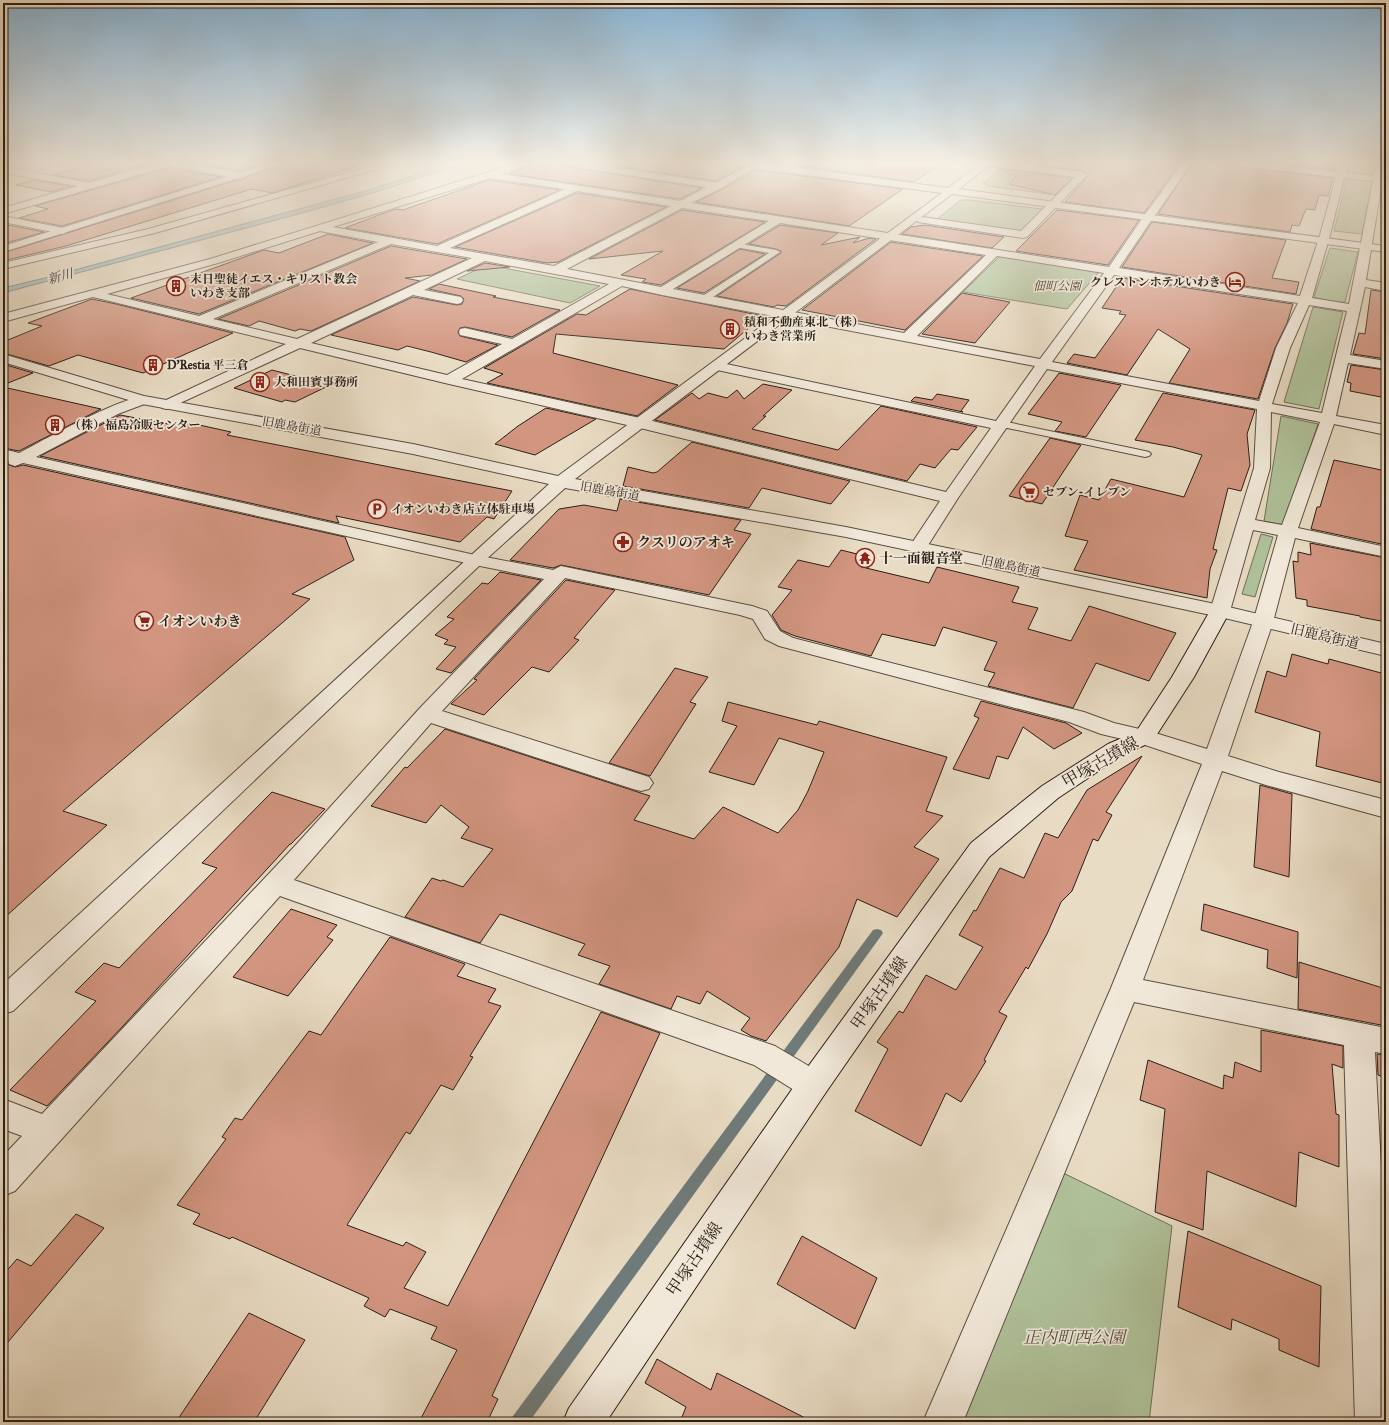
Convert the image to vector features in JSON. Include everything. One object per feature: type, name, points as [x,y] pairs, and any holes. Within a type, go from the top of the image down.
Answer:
[{"type":"street","points":[[3,241],[47,228]]},
{"type":"street","points":[[51,228],[63,231]]},
{"type":"street","points":[[3,249],[71,228]]},
{"type":"street","points":[[3,266],[46,257],[155,228]]},
{"type":"street","points":[[3,318],[214,260],[318,228]]},
{"type":"street","points":[[323,228],[556,270],[1386,430]]},
{"type":"street","points":[[438,249],[484,228]]},
{"type":"street","points":[[556,270],[636,228]]},
{"type":"street","points":[[662,291],[764,228]]},
{"type":"street","points":[[834,228],[1354,308]]},
{"type":"street","points":[[3,1002],[560,482],[902,228]]},
{"type":"street","points":[[979,228],[1023,235],[1030,228]]},
{"type":"street","points":[[919,546],[950,498],[1044,363],[1141,228]]},
{"type":"street","points":[[1252,228],[1367,244],[1386,249]]},
{"type":"street","name":"甲塚古墳線","points":[[583,1422],[813,1085],[980,850],[1050,792],[1116,749],[1144,737],[1183,677],[1220,612],[1262,468],[1264,407],[1283,348],[1305,300],[1327,228]]},
{"type":"street","points":[[943,1422],[1125,988],[1215,759],[1263,622],[1288,532],[1328,419],[1360,283],[1371,228]]},
{"type":"street","points":[[200,320],[391,240]]},
{"type":"street","points":[[1367,244],[1386,243]]},
{"type":"street","points":[[908,337],[994,253]]},
{"type":"street","points":[[167,405],[484,257]]},
{"type":"street","points":[[449,380],[619,283]]},
{"type":"street","points":[[1360,283],[1386,287]]},
{"type":"street","points":[[413,291],[458,300]]},
{"type":"street","points":[[94,294],[449,380],[640,423],[950,498]]},
{"type":"street","points":[[465,332],[514,343]]},
{"type":"street","name":"旧鹿島街道","points":[[3,358],[142,400],[413,449],[560,482],[919,546],[1386,650]]},
{"type":"street","points":[[1342,358],[1386,365]]},
{"type":"street","points":[[717,366],[1002,425]]},
{"type":"street","points":[[3,468],[113,411],[142,400]]},
{"type":"street","points":[[3,454],[475,560],[557,576]]},
{"type":"street","points":[[1246,523],[1386,552]]},
{"type":"street","points":[[3,1180],[303,854],[427,714],[561,572],[745,610],[760,615],[772,635],[786,642],[1076,718],[1109,729],[1144,737],[1274,779],[1386,809]]},
{"type":"street","points":[[427,714],[641,783]]},
{"type":"street","points":[[275,884],[764,1055],[813,1085]]},
{"type":"street","points":[[1125,988],[1372,1038],[1374,1422]]},
{"type":"street","points":[[3,1114],[47,1131]]},
{"type":"lane","points":[[704,299],[776,252],[738,245]]},
{"type":"lane","points":[[1002,425],[1145,454]]},
{"type":"green space","points":[[1002,228],[1023,228],[1021,231]]},
{"type":"green space","points":[[1335,228],[1363,228],[1362,234],[1334,231]]},
{"type":"green space","points":[[1330,248],[1358,252],[1345,302],[1322,300],[1314,297]]},
{"type":"green space","name":"佃町公園","points":[[1000,256],[1099,272],[1067,309],[963,292]]},
{"type":"green space","points":[[487,265],[600,286],[570,303],[457,279]]},
{"type":"green space","points":[[1313,307],[1343,312],[1319,409],[1284,402]]},
{"type":"green space","points":[[1281,416],[1318,424],[1284,525],[1264,521]]},
{"type":"green space","points":[[1261,534],[1273,537],[1255,597],[1242,594]]},
{"type":"green space","name":"正内町西公園","points":[[1053,1168],[1172,1226],[1149,1422],[947,1422]]},
{"type":"water","name":"新川","points":[[227,228],[244,228],[3,293],[3,288]]},
{"type":"building","points":[[3,228],[26,228],[44,232],[3,244]]},
{"type":"building","points":[[82,228],[123,228],[66,246],[3,261],[3,253]]},
{"type":"building","points":[[348,228],[472,228],[437,244]]},
{"type":"building","points":[[497,228],[624,228],[558,262],[547,263],[455,247]]},
{"type":"building","points":[[647,228],[754,228],[661,285],[642,282],[646,279],[621,275],[663,251],[589,259]]},
{"type":"building","points":[[774,228],[805,228],[838,233],[821,245],[860,237],[853,243],[869,238],[876,239],[786,306],[777,305],[774,307],[717,296],[781,253],[781,251],[776,249],[749,244]]},
{"type":"building","points":[[909,228],[948,228],[1004,237],[992,248],[902,234]]},
{"type":"building","points":[[1038,228],[1133,228],[1108,265],[1016,251]]},
{"type":"building","points":[[1148,228],[1200,228],[1286,240],[1272,278],[1299,282],[1296,294],[1122,267]]},
{"type":"building","points":[[1264,228],[1291,228],[1290,232]]},
{"type":"building","points":[[328,234],[373,243],[199,314],[131,298],[264,250],[279,253]]},
{"type":"building","points":[[891,242],[983,256],[905,330],[802,310]]},
{"type":"building","points":[[391,246],[467,259],[432,275],[405,278],[420,281],[311,331],[300,329],[295,331],[259,321],[249,326],[218,319]]},
{"type":"building","points":[[740,249],[765,254],[704,293],[677,288]]},
{"type":"building","points":[[485,263],[510,267],[467,271]]},
{"type":"building","points":[[1122,278],[1293,304],[1287,323],[1275,348],[1258,399],[1169,383],[1190,349],[1158,329],[1127,375],[1067,363],[1074,354],[1095,358],[1126,315],[1119,314],[1121,311],[1102,308]]},
{"type":"building","points":[[439,284],[496,296],[493,297],[560,310],[512,337],[465,327],[460,328],[458,332],[460,336],[498,345],[466,362],[407,346],[398,350],[331,335],[413,297],[457,305],[462,304],[464,299],[461,296],[429,289]]},
{"type":"building","points":[[630,289],[763,316],[724,349],[556,334],[553,353],[678,385],[637,416],[487,383],[503,374],[484,368],[577,314],[586,315]]},
{"type":"building","points":[[1371,290],[1386,292],[1386,359],[1353,354],[1359,333],[1365,334]]},
{"type":"building","points":[[962,293],[1010,302],[975,343],[922,334]]},
{"type":"building","points":[[92,299],[233,333],[143,373],[78,355],[49,366],[3,353],[3,342],[42,326],[28,323]]},
{"type":"building","points":[[3,364],[33,373],[3,385]]},
{"type":"building","points":[[1351,365],[1386,370],[1386,398],[1350,391],[1351,383],[1347,382]]},
{"type":"building","points":[[272,370],[330,385],[295,402],[285,400],[282,402],[234,388]]},
{"type":"building","points":[[1059,373],[1121,385],[1086,437],[1055,431],[1062,422],[1028,414]]},
{"type":"building","points":[[763,384],[792,390],[763,416],[766,416],[752,429],[838,450],[881,406],[977,427],[958,450],[951,449],[935,468],[920,464],[907,481],[655,420],[692,393],[699,399],[708,393],[727,398],[737,390],[744,399]]},
{"type":"building","points":[[3,387],[101,409],[19,451],[3,448]]},
{"type":"building","points":[[1163,393],[1255,410],[1247,434],[1250,465],[1241,491],[1228,488],[1213,549],[1217,550],[1210,569],[1207,598],[1074,570],[1088,541],[1065,536],[1080,495],[1099,500],[1111,479],[1184,497],[1202,455],[1173,447],[1135,440]]},
{"type":"building","points":[[937,394],[969,400],[961,411],[963,412],[911,401],[915,397],[932,400]]},
{"type":"building","points":[[546,408],[596,419],[535,455],[495,444],[518,426]]},
{"type":"building","points":[[120,415],[179,426],[186,422],[231,432],[227,435],[512,491],[494,519],[487,517],[460,542],[336,516],[339,523],[40,456]]},
{"type":"building","points":[[1050,438],[1081,445],[1042,504],[1009,496]]},
{"type":"building","points":[[692,442],[850,481],[831,504],[762,488],[749,508],[623,486],[628,467],[653,473],[657,472]]},
{"type":"building","points":[[1334,460],[1386,471],[1386,545],[1311,529],[1317,507],[1320,507]]},
{"type":"building","name":"イオンいわき","points":[[3,461],[7,461],[9,465],[15,467],[23,465],[345,537],[354,560],[292,594],[310,599],[63,811],[107,825],[3,919]]},
{"type":"building","name":"クスリのアオキ","points":[[620,499],[741,520],[734,530],[751,534],[709,595],[561,565],[553,568],[510,560],[559,509],[584,505],[617,511]]},
{"type":"building","points":[[1310,543],[1386,558],[1386,622],[1307,606],[1307,600],[1296,598],[1293,561],[1298,562],[1298,552],[1311,555]]},
{"type":"building","points":[[841,550],[873,558],[866,568],[929,583],[937,567],[1019,587],[1012,602],[1038,608],[1028,629],[1071,641],[1089,606],[1176,633],[1149,681],[1096,663],[1073,708],[988,686],[995,673],[984,670],[997,642],[943,627],[935,646],[882,634],[871,656],[795,636],[781,630],[772,615],[792,590],[778,587],[798,560],[829,567]]},
{"type":"building","points":[[500,572],[541,580],[451,673],[436,669],[456,647],[444,644],[448,640],[435,635],[454,619],[447,617],[482,583],[488,584]]},
{"type":"building","points":[[566,580],[615,590],[574,638],[579,640],[549,672],[532,667],[484,715],[451,704],[477,680],[474,679]]},
{"type":"building","points":[[1292,654],[1328,664],[1329,659],[1385,674],[1386,784],[1316,766],[1320,732],[1255,712],[1267,671],[1286,677]]},
{"type":"building","points":[[675,668],[708,677],[690,702],[696,704],[650,776],[609,763]]},
{"type":"building","points":[[981,701],[1066,723],[1082,733],[1054,749],[1023,727],[1008,759],[997,756],[989,779],[953,769],[979,718],[974,716]]},
{"type":"building","points":[[728,702],[817,725],[819,721],[947,757],[926,811],[943,816],[914,847],[939,859],[897,917],[857,899],[839,947],[766,1041],[751,1036],[741,1030],[750,1018],[707,991],[700,1004],[677,996],[671,1009],[599,984],[610,966],[578,955],[585,944],[500,914],[480,943],[405,917],[432,878],[463,887],[493,849],[461,838],[469,827],[441,805],[426,823],[371,806],[405,767],[407,768],[445,729],[650,796],[634,820],[694,839],[723,807],[778,833],[798,810],[808,791],[824,752],[779,738],[754,785],[709,772],[737,726],[722,721]]},
{"type":"building","points":[[1142,756],[1106,812],[1112,815],[1098,841],[1093,839],[1072,891],[1061,902],[1047,934],[1028,969],[1026,967],[999,1012],[1007,1016],[984,1060],[986,1061],[961,1102],[946,1093],[921,1146],[855,1111],[888,1049],[877,1042],[899,1011],[903,1013],[926,975],[956,990],[983,947],[959,935],[974,910],[976,911],[1000,868],[1024,878],[1045,833],[1058,838],[1087,790]]},
{"type":"building","points":[[1260,785],[1292,794],[1289,877],[1254,867]]},
{"type":"building","points":[[272,792],[325,809],[290,844],[124,1025],[47,1106],[10,1090],[96,1001],[75,992],[104,963],[119,968],[217,868],[202,863]]},
{"type":"building","points":[[1204,904],[1298,932],[1297,978],[1267,968],[1268,950],[1201,930]]},
{"type":"building","points":[[291,909],[337,925],[327,937],[333,940],[288,996],[233,977]]},
{"type":"building","points":[[390,937],[465,964],[457,976],[496,989],[488,1002],[501,1006],[470,1056],[473,1057],[453,1090],[441,1085],[410,1134],[406,1132],[347,1225],[403,1246],[406,1242],[426,1252],[404,1288],[448,1306],[601,1012],[660,1033],[492,1396],[498,1399],[487,1422],[419,1422],[457,1350],[431,1339],[437,1327],[390,1309],[385,1317],[364,1306],[369,1298],[232,1237],[230,1239],[193,1224],[200,1214],[177,1205],[226,1139],[222,1137],[235,1118],[242,1120],[309,1031],[321,1035]]},
{"type":"building","points":[[1299,962],[1386,989],[1386,1026],[1298,1009]]},
{"type":"building","points":[[1261,1030],[1343,1046],[1343,1068],[1332,1064],[1336,1114],[1339,1115],[1339,1167],[1299,1152],[1296,1207],[1207,1171],[1203,1230],[1155,1212],[1165,1109],[1140,1100],[1148,1060],[1223,1089],[1224,1075],[1233,1078],[1235,1062],[1261,1072]]},
{"type":"building","points":[[1377,1054],[1386,1055],[1386,1078],[1378,1075]]},
{"type":"building","points":[[76,1214],[104,1228],[3,1348],[3,1275],[17,1259],[31,1266]]},
{"type":"building","points":[[1188,1231],[1321,1286],[1319,1367],[1279,1350],[1279,1339],[1232,1319],[1231,1330],[1178,1307]]},
{"type":"building","points":[[802,1236],[877,1278],[855,1329],[777,1284]]},
{"type":"building","points":[[249,1313],[305,1340],[254,1422],[176,1422]]},
{"type":"building","points":[[657,1359],[711,1390],[717,1373],[813,1422],[680,1422],[686,1407],[645,1383]]},
{"type":"waterway","points":[[519,1422],[877,933]]},
{"type":"place","name":"クレストンホテルいわき","points":[[1235,282]]},
{"type":"place","name":"末日聖徒イエス・キリスト教会 いわき支部","points":[[176,286]]},
{"type":"place","name":"積和不動産東北（株） いわき営業所","points":[[730,329]]},
{"type":"place","name":"D'Restia 平三倉","points":[[153,365]]},
{"type":"place","name":"大和田賓事務所","points":[[260,382]]},
{"type":"place","name":"（株）福島冷販センター","points":[[55,425]]},
{"type":"place","name":"セブン-イレブン","points":[[1029,492]]},
{"type":"place","name":"イオンいわき店立体駐車場","points":[[377,509]]},
{"type":"place","name":"クスリのアオキ","points":[[623,542]]},
{"type":"place","name":"十一面観音堂","points":[[865,558]]},
{"type":"place","name":"イオンいわき","points":[[144,621]]}]
